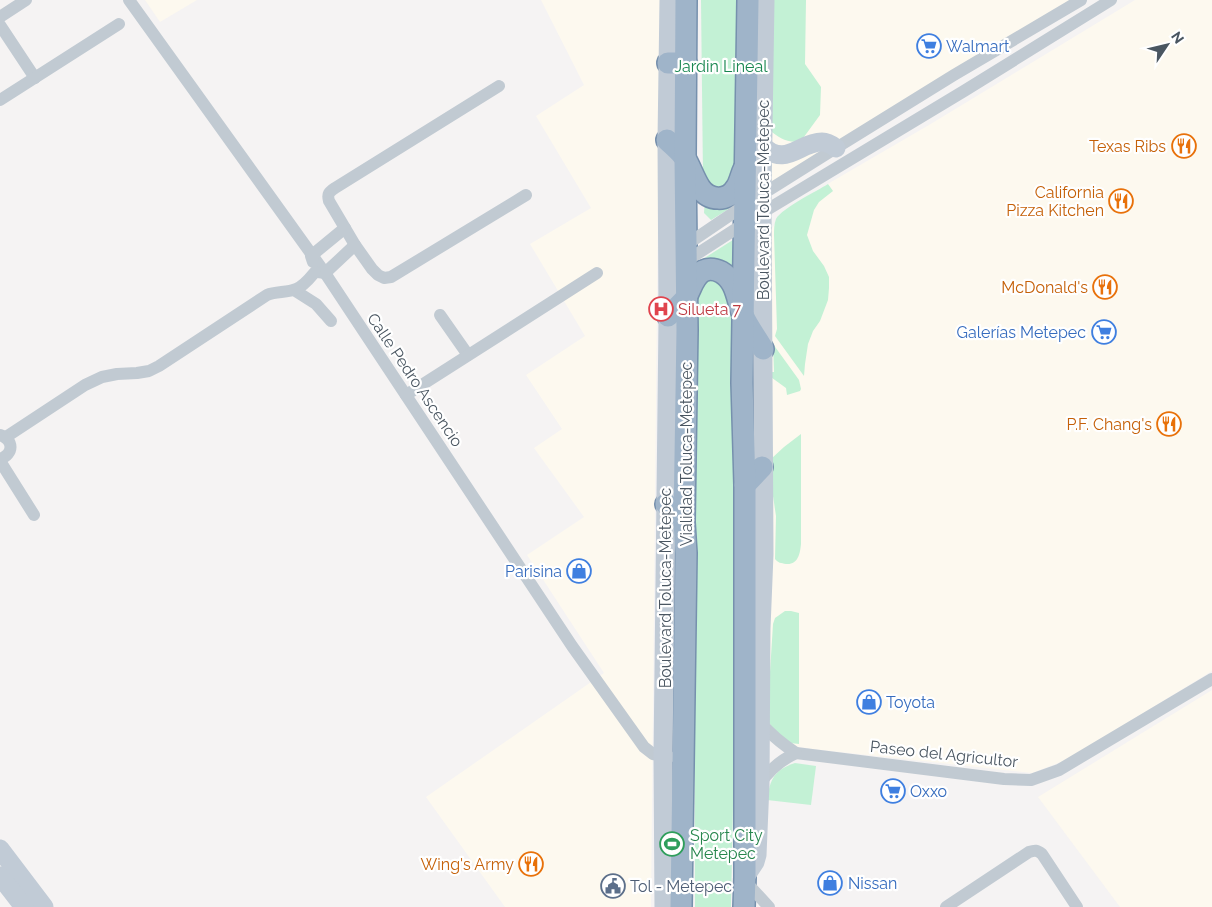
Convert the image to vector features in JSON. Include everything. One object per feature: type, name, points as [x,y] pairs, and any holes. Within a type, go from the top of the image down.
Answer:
[{"type":"highway","name":"Vialidad Toluca-Metepec","points":[[681,907],[673,758],[686,553],[675,517],[674,322],[686,298],[686,253],[685,158],[673,136],[677,63],[686,0]]},
{"type":"highway","points":[[744,907],[745,485],[742,382],[744,316],[754,209],[746,164],[748,0]]},
{"type":"highway","points":[[685,158],[701,189],[708,196],[717,199],[730,194],[736,188],[746,164]]},
{"type":"highway","points":[[686,298],[697,276],[703,271],[714,268],[724,274],[730,279],[744,316],[763,349]]},
{"type":"highway","points":[[735,289],[736,346],[742,382]]},
{"type":"highway","points":[[745,485],[762,467]]},
{"type":"main road","points":[[669,0],[677,63]]},
{"type":"main road","name":"Boulevard Toluca-Metepec","points":[[745,879],[757,855],[760,784],[761,628],[764,554],[762,467],[763,349],[754,209],[763,146],[764,0]]},
{"type":"main road","points":[[673,136],[674,322]]},
{"type":"main road","points":[[763,146],[769,152],[781,156],[811,144],[822,142],[836,148]]},
{"type":"main road","points":[[664,907],[673,758]]},
{"type":"main road","points":[[0,849],[44,907]]},
{"type":"main road","points":[[0,876],[24,907]]},
{"type":"street","points":[[0,17],[26,0]]},
{"type":"street","name":"Calle Pedro Ascencio","points":[[129,0],[311,256],[320,273],[406,395],[572,646],[644,747],[653,754],[673,758]]},
{"type":"street","points":[[686,253],[754,209],[836,148],[945,80],[1082,0]]},
{"type":"street","points":[[686,253],[754,209],[964,92],[1112,0]]},
{"type":"street","points":[[2,95],[35,78],[119,24]]},
{"type":"street","points":[[0,25],[35,78]]},
{"type":"street","points":[[499,86],[335,188],[328,196],[329,201],[355,245],[378,276],[384,278],[391,277],[526,195]]},
{"type":"street","points":[[311,256],[345,228]]},
{"type":"street","points":[[34,515],[0,460],[7,456],[10,449],[10,444],[3,436],[85,385],[102,377],[149,371],[159,366],[267,295],[294,290],[304,284],[355,245]]},
{"type":"street","points":[[406,395],[597,273]]},
{"type":"street","points":[[294,290],[316,304],[331,321]]},
{"type":"street","points":[[440,315],[468,355]]},
{"type":"street","name":"Paseo del Agricultor","points":[[760,722],[780,742],[796,753],[1004,779],[1030,780],[1059,770],[1212,679]]},
{"type":"street","points":[[760,784],[772,768],[796,753]]},
{"type":"street","points":[[946,907],[1028,852],[1034,850],[1042,854],[1077,907]]},
{"type":"street","points":[[745,879],[770,907]]},
{"type":"shaded area","points":[[145,0],[197,0],[160,22]]},
{"type":"shaded area","points":[[541,0],[660,0],[651,907],[505,907],[426,797],[604,673],[527,555],[584,517],[534,448],[562,429],[526,375],[585,336],[530,244],[591,208],[536,116],[584,85]]},
{"type":"shaded area","points":[[767,0],[1079,0],[766,190]]},
{"type":"shaded area","points":[[1135,0],[1212,0],[1212,671],[1066,760],[1032,773],[786,745],[764,715],[767,234],[784,214],[831,182]]},
{"type":"shaded area","points":[[1212,690],[1212,907],[1120,907],[1038,797]]},
{"type":"green space","name":"Jardin Lineal","points":[[701,0],[740,0],[739,133],[731,187],[710,189],[703,178]]},
{"type":"green space","points":[[770,0],[806,0],[805,64],[821,87],[820,115],[801,141],[797,142],[784,140],[770,130]]},
{"type":"green space","points":[[828,184],[833,191],[819,202],[814,210],[807,235],[813,251],[824,266],[829,277],[829,288],[828,300],[808,344],[804,376],[775,336],[777,329],[774,225],[776,219],[785,210]]},
{"type":"green space","points":[[705,199],[740,202],[711,220],[704,213]]},
{"type":"green space","points":[[736,238],[739,278],[700,267],[703,259]]},
{"type":"green space","points":[[717,277],[733,308],[738,551],[731,907],[695,907],[693,304],[701,280]]},
{"type":"green space","points":[[773,344],[799,380],[800,391],[787,395],[786,388],[768,375],[768,372],[774,372]]},
{"type":"green space","points":[[801,434],[801,544],[796,561],[786,564],[775,559],[776,516],[770,476],[771,459]]},
{"type":"green space","points":[[785,611],[799,613],[799,744],[790,743],[776,734],[767,719],[773,624],[775,618]]},
{"type":"green space","points":[[795,763],[816,766],[811,805],[767,800],[774,776],[782,769]]},
{"type":"place","name":"Walmart","points":[[929,46]]},
{"type":"place","name":"Texas Ribs","points":[[1184,146]]},
{"type":"place","name":"California Pizza Kitchen","points":[[1121,201]]},
{"type":"place","name":"McDonald's","points":[[1105,287]]},
{"type":"place","name":"Silueta 7","points":[[661,309]]},
{"type":"place","name":"Galerías Metepec","points":[[1104,332]]},
{"type":"place","name":"P.F. Chang's","points":[[1169,424]]},
{"type":"place","name":"Parisina","points":[[579,571]]},
{"type":"place","name":"Toyota","points":[[869,702]]},
{"type":"place","name":"Oxxo","points":[[893,791]]},
{"type":"place","name":"Sport City Metepec","points":[[672,844]]},
{"type":"place","name":"Wing's Army","points":[[531,864]]},
{"type":"place","name":"Nissan","points":[[830,883]]},
{"type":"place","name":"Tol - Metepec","points":[[613,886]]}]
